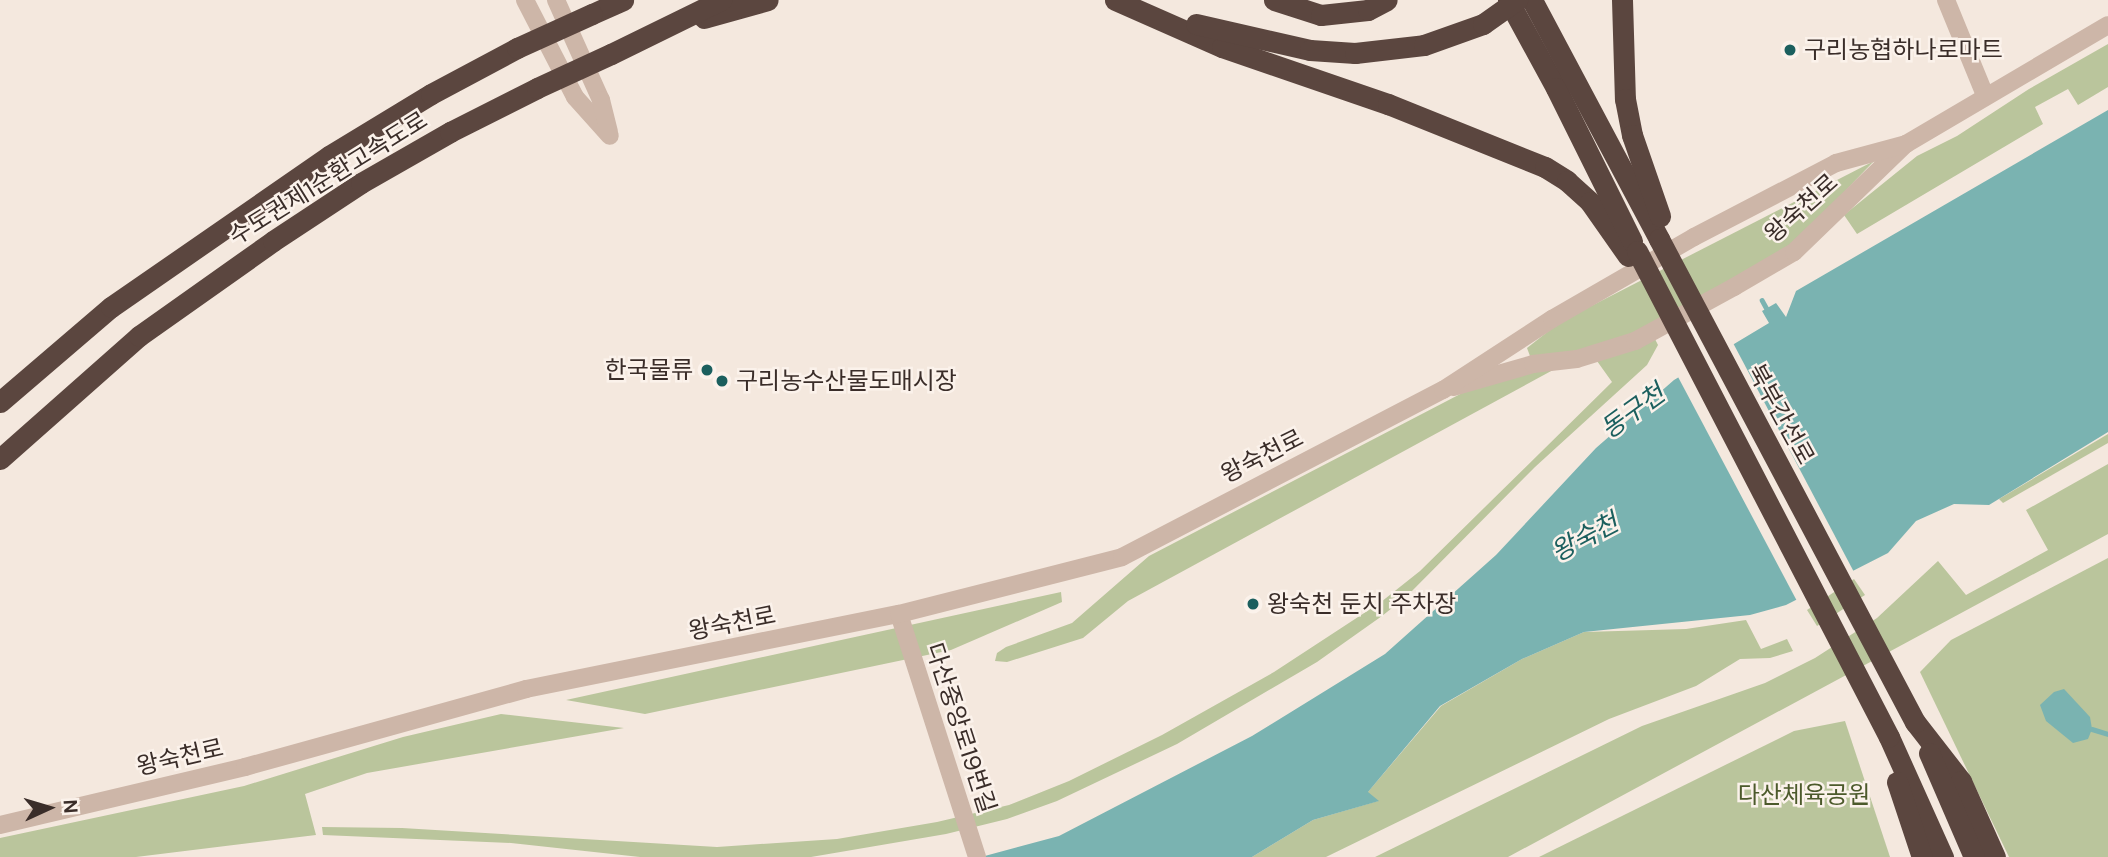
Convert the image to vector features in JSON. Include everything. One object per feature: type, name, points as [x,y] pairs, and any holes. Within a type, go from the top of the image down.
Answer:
[{"type":"highway","name":"수도권제1순환고속도로","points":[[0,401],[111,307],[329,156],[430,94],[517,48],[623,0]]},
{"type":"highway","name":"수도권제1순환고속도로","points":[[0,459],[139,336],[273,241],[361,183],[450,132],[721,0]]},
{"type":"highway","points":[[659,31],[768,0]]},
{"type":"highway","points":[[1115,0],[1149,12],[1310,50],[1355,53],[1424,45],[1483,24],[1517,0]]},
{"type":"highway","points":[[1274,0],[1321,15],[1368,10],[1387,0]]},
{"type":"highway","name":"북부간선로","points":[[1508,0],[1556,88],[1632,253],[1660,294],[1892,745],[1944,857]]},
{"type":"highway","points":[[1532,0],[1663,236]]},
{"type":"highway","points":[[1622,0],[1621,43],[1627,111],[1663,236]]},
{"type":"highway","points":[[1149,12],[1222,47],[1388,104],[1545,167],[1567,181],[1590,202],[1632,253]]},
{"type":"highway","name":"북부간선로","points":[[1663,236],[1685,292],[1916,722],[1974,857]]},
{"type":"highway","points":[[1916,722],[1961,781],[1994,857]]},
{"type":"highway","points":[[1892,745],[1897,785],[1922,857]]},
{"type":"street","points":[[525,0],[575,97],[610,136],[601,100],[556,0]]},
{"type":"street","points":[[1946,0],[1985,95]]},
{"type":"street","name":"왕숙천로","points":[[1443,390],[1533,364],[1577,359],[1635,341],[1794,252],[1906,144],[1985,95],[2108,25]]},
{"type":"street","name":"왕숙천로","points":[[0,825],[245,767],[526,689],[901,621],[1122,556],[1443,390],[1552,319],[1694,237],[1836,163],[1906,144]]},
{"type":"street","name":"다산중앙로19번길","points":[[901,621],[976,857]]},
{"type":"green space","points":[[2108,44],[2108,87],[2078,105],[2068,89],[2035,107],[2043,124],[1857,234],[1844,215],[1917,156],[1957,136],[2029,89]]},
{"type":"green space","points":[[1874,161],[1789,249],[1619,341],[1570,355],[1530,356],[1527,348],[1560,322]]},
{"type":"green space","points":[[1653,335],[1658,345],[1647,365],[1535,467],[1407,596],[1382,616],[1317,662],[1177,744],[1057,801],[1007,819],[946,834],[811,857],[640,857],[511,843],[323,835],[322,827],[402,828],[717,847],[837,839],[937,822],[1009,805],[1069,781],[1162,735],[1274,672],[1381,602],[1420,571],[1612,382],[1597,361]]},
{"type":"green space","points":[[1542,370],[1553,370],[1128,601],[1083,638],[1007,662],[995,661],[997,653],[1006,647],[1072,623],[1149,556],[1468,390]]},
{"type":"green space","points":[[2108,434],[2108,443],[2003,503],[1999,499]]},
{"type":"green space","points":[[2108,464],[2108,534],[1508,857],[1375,857],[1642,726],[1765,683],[1815,658],[1877,618],[1938,561],[1966,595],[2048,550],[2026,510]]},
{"type":"green space","points":[[2108,558],[2108,857],[2009,857],[1920,672],[1951,640]]},
{"type":"green space","points":[[1854,579],[1865,595],[1817,626],[1807,610]]},
{"type":"green space","points":[[1061,592],[1062,602],[951,650],[645,714],[566,700]]},
{"type":"green space","points":[[1746,620],[1761,649],[1787,639],[1793,651],[1770,658],[1740,659],[1696,686],[1609,719],[1326,857],[1252,857],[1313,820],[1378,801],[1367,793],[1441,706],[1522,659],[1584,632],[1686,629]]},
{"type":"green space","points":[[501,714],[624,728],[367,773],[305,794],[316,835],[136,857],[0,857],[0,838],[244,786],[403,737]]},
{"type":"green space","name":"다산체육공원","points":[[1845,721],[1890,857],[1539,857],[1794,731]]},
{"type":"water","name":"왕숙천","points":[[2108,110],[2108,432],[1989,505],[1954,504],[1916,521],[1888,553],[1786,605],[1750,615],[1584,632],[1522,659],[1440,706],[1368,792],[1379,801],[1313,820],[1252,857],[981,857],[1059,836],[1252,736],[1385,654],[1496,555],[1596,448],[1674,380],[1769,323],[1762,311],[1776,303],[1786,317],[1796,291]]},
{"type":"water","points":[[2064,689],[2090,717],[2092,729],[2088,739],[2073,743],[2046,721],[2040,705],[2054,692]]},
{"type":"pier","points":[[1732,341],[1855,574],[1798,603],[1677,375]]},
{"type":"waterway","name":"동구천","points":[[1762,300],[1768,311]]},
{"type":"waterway","points":[[2092,729],[2108,734]]},
{"type":"place","name":"구리농협하나로마트","points":[[1790,50]]},
{"type":"place","name":"한국물류","points":[[707,370]]},
{"type":"place","name":"구리농수산물도매시장","points":[[722,381]]},
{"type":"place","name":"왕숙천 둔치 주차장","points":[[1253,604]]}]
